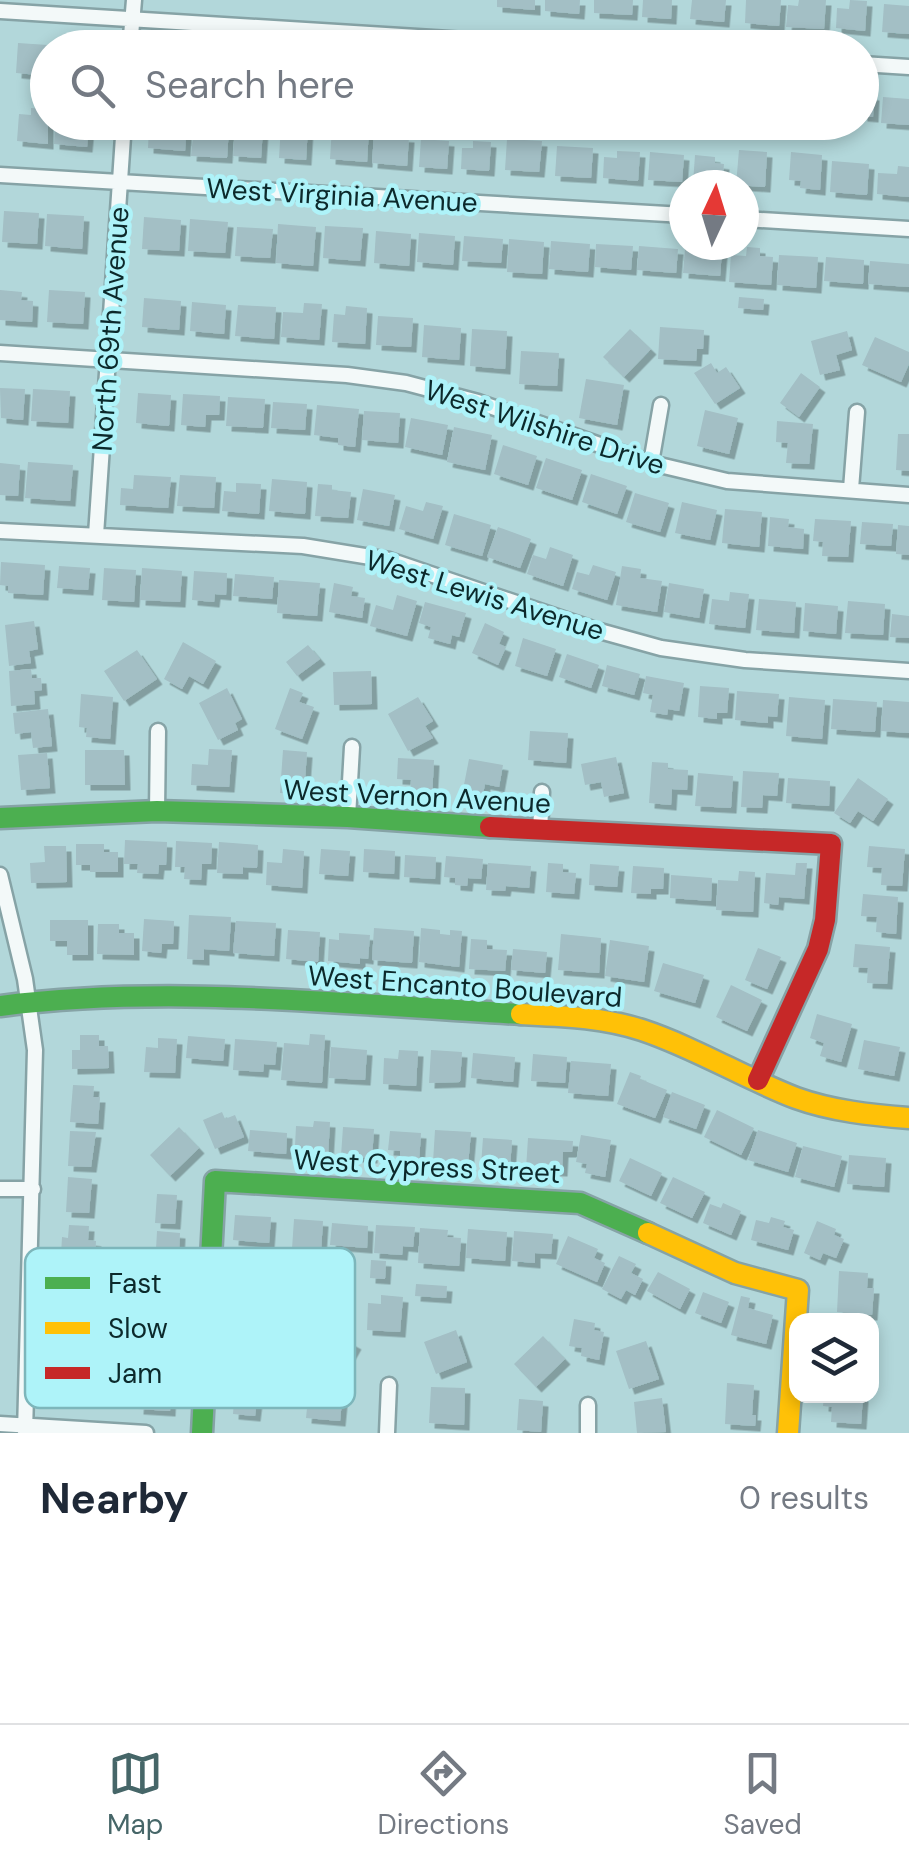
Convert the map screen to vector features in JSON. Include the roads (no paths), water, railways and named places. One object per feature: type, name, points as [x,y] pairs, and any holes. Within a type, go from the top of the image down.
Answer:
[{"type":"street","points":[[131,30],[134,0]]},
{"type":"street","points":[[0,11],[297,30]]},
{"type":"street","points":[[879,65],[909,66]]},
{"type":"street","name":"North 69th Avenue","points":[[96,535],[122,140]]},
{"type":"street","name":"West Virginia Avenue","points":[[0,175],[669,215]]},
{"type":"street","points":[[759,220],[909,228]]},
{"type":"street","name":"West Wilshire Drive","points":[[0,354],[346,375],[406,383],[478,402],[651,463],[727,480],[909,495]]},
{"type":"street","points":[[651,463],[661,404]]},
{"type":"street","points":[[852,489],[857,412]]},
{"type":"street","name":"West Lewis Avenue","points":[[0,531],[303,546],[389,560],[661,648],[745,660],[909,671]]},
{"type":"street","points":[[157,811],[158,731]]},
{"type":"street","points":[[348,817],[352,747]]},
{"type":"street","points":[[540,830],[542,792]]},
{"type":"street","name":"West Vernon Avenue","points":[[0,818],[157,811],[348,817],[831,844],[825,920],[818,948],[758,1080]]},
{"type":"street","points":[[0,875],[29,1002],[35,1050],[31,1248]]},
{"type":"street","name":"West Encanto Boulevard","points":[[0,1006],[152,995],[587,1017],[652,1031],[814,1102],[860,1114],[909,1118]]},
{"type":"street","name":"West Cypress Street","points":[[212,1248],[216,1181],[580,1203],[736,1273],[798,1290],[788,1433]]},
{"type":"street","points":[[0,1189],[33,1189]]},
{"type":"street","points":[[387,1433],[389,1386]]},
{"type":"street","points":[[588,1405],[588,1433]]},
{"type":"street","name":"West Cypress Street","points":[[202,1433],[203,1408]]},
{"type":"street","points":[[0,1424],[26,1429],[146,1433]]}]
